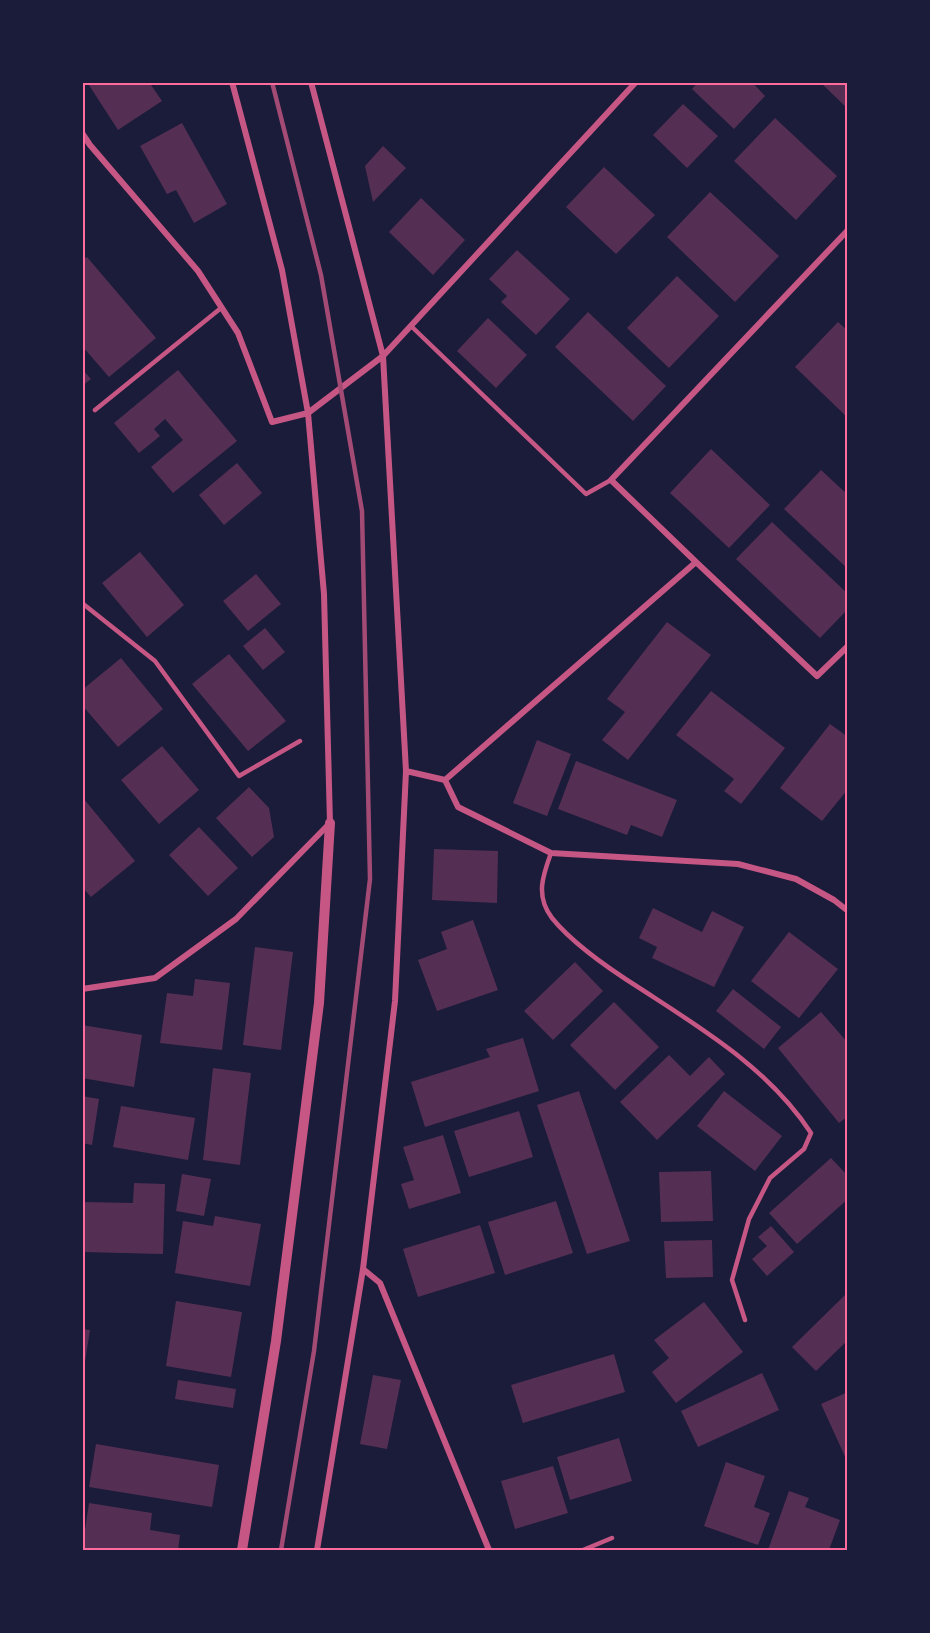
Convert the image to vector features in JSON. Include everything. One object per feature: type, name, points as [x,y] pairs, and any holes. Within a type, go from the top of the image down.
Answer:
[{"type":"street","points":[[232,82],[282,270],[308,413],[324,594],[330,823],[319,1003],[276,1341],[242,1551]]},
{"type":"street","points":[[311,82],[383,356],[406,771],[394,1001],[363,1269],[317,1551]]},
{"type":"street","points":[[82,133],[198,271],[238,333],[272,422],[308,413],[383,356],[636,82]]},
{"type":"street","points":[[82,150],[90,145]]},
{"type":"street","points":[[848,230],[611,480],[817,676],[848,646]]},
{"type":"street","points":[[445,780],[696,562]]},
{"type":"street","points":[[406,771],[445,780]]},
{"type":"street","points":[[445,780],[458,807],[551,853],[738,864],[796,879],[834,900],[848,911]]},
{"type":"street","points":[[82,989],[155,978],[236,919],[330,823]]},
{"type":"street","points":[[363,1269],[380,1283],[489,1551]]},
{"type":"lane","points":[[95,410],[221,308]]},
{"type":"lane","points":[[411,326],[586,494],[611,480]]},
{"type":"lane","points":[[82,603],[155,661],[239,776],[300,741]]},
{"type":"lane","points":[[551,853],[540,885],[551,917],[604,965],[733,1049],[794,1107],[811,1133],[804,1149],[770,1178],[748,1219],[732,1280],[745,1320]]},
{"type":"lane","points":[[583,1551],[612,1538]]},
{"type":"building","points":[[87,82],[149,82],[162,101],[118,130]]},
{"type":"building","points":[[698,82],[752,82],[765,96],[734,129],[692,89]]},
{"type":"building","points":[[820,82],[848,82],[848,109]]},
{"type":"building","points":[[683,104],[718,136],[687,168],[653,135]]},
{"type":"building","points":[[775,118],[837,176],[796,220],[734,161]]},
{"type":"building","points":[[182,123],[227,204],[194,223],[176,190],[167,194],[140,146]]},
{"type":"building","points":[[383,146],[406,168],[373,202],[365,166]]},
{"type":"building","points":[[604,167],[655,215],[616,254],[566,207]]},
{"type":"building","points":[[710,192],[779,256],[735,302],[667,237]]},
{"type":"building","points":[[421,198],[465,240],[433,275],[389,232]]},
{"type":"building","points":[[517,250],[570,299],[536,335],[501,302],[507,296],[489,279]]},
{"type":"building","points":[[87,257],[156,338],[109,377],[82,346],[82,260]]},
{"type":"building","points":[[677,276],[719,316],[669,368],[627,328]]},
{"type":"building","points":[[588,312],[666,386],[633,421],[555,347]]},
{"type":"building","points":[[488,318],[527,355],[496,388],[457,351]]},
{"type":"building","points":[[838,322],[848,331],[848,418],[795,367]]},
{"type":"building","points":[[82,369],[91,379],[82,386]]},
{"type":"building","points":[[178,370],[237,441],[173,493],[151,467],[183,440],[165,419],[154,429],[160,436],[139,453],[114,423]]},
{"type":"building","points":[[711,449],[770,505],[729,548],[670,493]]},
{"type":"building","points":[[237,463],[262,493],[224,525],[199,495]]},
{"type":"building","points":[[821,470],[848,495],[848,569],[784,509]]},
{"type":"building","points":[[772,522],[848,594],[848,609],[820,638],[736,559]]},
{"type":"building","points":[[140,552],[184,605],[147,637],[102,583]]},
{"type":"building","points":[[256,574],[281,604],[248,631],[223,601]]},
{"type":"building","points":[[667,622],[711,655],[628,760],[602,740],[625,712],[607,699]]},
{"type":"building","points":[[265,628],[285,652],[263,670],[243,646]]},
{"type":"building","points":[[229,654],[286,721],[248,751],[192,684]]},
{"type":"building","points":[[121,658],[163,709],[118,747],[82,705],[82,690]]},
{"type":"building","points":[[711,691],[785,748],[741,804],[724,791],[734,779],[676,735]]},
{"type":"building","points":[[830,724],[848,737],[848,789],[822,821],[780,788]]},
{"type":"building","points":[[537,740],[571,754],[547,816],[513,803]]},
{"type":"building","points":[[162,746],[199,790],[159,824],[121,780]]},
{"type":"building","points":[[576,761],[677,800],[662,837],[631,825],[627,835],[558,809]]},
{"type":"building","points":[[249,787],[269,808],[274,837],[252,857],[216,818]]},
{"type":"building","points":[[84,799],[135,861],[91,897],[82,887]]},
{"type":"building","points":[[199,827],[238,868],[208,896],[169,855]]},
{"type":"building","points":[[434,849],[498,851],[497,903],[432,900]]},
{"type":"building","points":[[653,908],[702,932],[712,911],[744,927],[714,987],[652,958],[657,947],[639,938]]},
{"type":"building","points":[[473,920],[498,990],[437,1011],[418,960],[447,949],[441,932]]},
{"type":"building","points":[[789,932],[838,969],[799,1018],[751,981]]},
{"type":"building","points":[[255,947],[293,952],[281,1050],[243,1045]]},
{"type":"building","points":[[575,962],[603,991],[553,1040],[524,1011]]},
{"type":"building","points":[[195,979],[230,983],[222,1050],[160,1043],[167,993],[193,996]]},
{"type":"building","points":[[733,989],[781,1027],[764,1049],[716,1011]]},
{"type":"building","points":[[614,1002],[659,1047],[615,1090],[570,1045]]},
{"type":"building","points":[[821,1012],[848,1043],[848,1116],[839,1123],[778,1048]]},
{"type":"building","points":[[82,1025],[142,1035],[134,1087],[82,1078],[85,1059],[82,1058]]},
{"type":"building","points":[[523,1038],[539,1091],[425,1127],[411,1082],[490,1057],[486,1049]]},
{"type":"building","points":[[669,1055],[690,1076],[709,1057],[725,1074],[657,1140],[620,1102]]},
{"type":"building","points":[[213,1068],[251,1073],[240,1165],[203,1160]]},
{"type":"building","points":[[579,1091],[630,1241],[587,1254],[537,1105]]},
{"type":"building","points":[[724,1091],[782,1136],[755,1171],[697,1126]]},
{"type":"building","points":[[82,1096],[99,1099],[92,1145],[82,1143]]},
{"type":"building","points":[[121,1106],[195,1118],[188,1160],[113,1147]]},
{"type":"building","points":[[519,1111],[533,1157],[469,1177],[454,1131]]},
{"type":"building","points":[[443,1135],[461,1193],[409,1209],[401,1184],[414,1180],[403,1147]]},
{"type":"building","points":[[831,1158],[848,1176],[848,1199],[797,1244],[769,1213]]},
{"type":"building","points":[[711,1171],[713,1221],[661,1222],[659,1172]]},
{"type":"building","points":[[182,1174],[211,1179],[204,1216],[176,1211]]},
{"type":"building","points":[[134,1183],[165,1184],[163,1254],[82,1252],[82,1202],[133,1203]]},
{"type":"building","points":[[556,1201],[573,1253],[505,1275],[488,1222]]},
{"type":"building","points":[[215,1216],[261,1224],[250,1286],[175,1273],[183,1221],[213,1226]]},
{"type":"building","points":[[480,1225],[495,1273],[418,1297],[403,1249]]},
{"type":"building","points":[[771,1226],[794,1252],[767,1276],[752,1259],[767,1246],[758,1237]]},
{"type":"building","points":[[712,1240],[713,1277],[666,1278],[664,1241]]},
{"type":"building","points":[[848,1292],[848,1340],[816,1371],[792,1347]]},
{"type":"building","points":[[176,1301],[242,1312],[231,1377],[166,1366]]},
{"type":"building","points":[[704,1302],[743,1352],[676,1403],[652,1372],[669,1358],[654,1340]]},
{"type":"building","points":[[82,1329],[90,1330],[84,1368],[82,1368]]},
{"type":"building","points":[[614,1354],[625,1392],[523,1423],[511,1385]]},
{"type":"building","points":[[762,1373],[779,1410],[698,1447],[681,1411]]},
{"type":"building","points":[[373,1375],[401,1380],[387,1449],[360,1444]]},
{"type":"building","points":[[178,1380],[236,1389],[233,1408],[175,1399]]},
{"type":"building","points":[[848,1392],[848,1463],[821,1404]]},
{"type":"building","points":[[619,1438],[632,1481],[570,1500],[557,1457]]},
{"type":"building","points":[[96,1444],[219,1465],[212,1507],[89,1487]]},
{"type":"building","points":[[726,1462],[765,1476],[754,1507],[770,1513],[758,1545],[704,1526]]},
{"type":"building","points":[[553,1466],[568,1513],[515,1529],[501,1481]]},
{"type":"building","points":[[789,1491],[809,1498],[805,1507],[840,1520],[829,1550],[768,1550]]},
{"type":"building","points":[[89,1503],[152,1513],[150,1530],[180,1535],[178,1550],[82,1550]]},
{"type":"railway","points":[[272,82],[321,275],[362,511],[370,879],[314,1351],[281,1550]]}]
